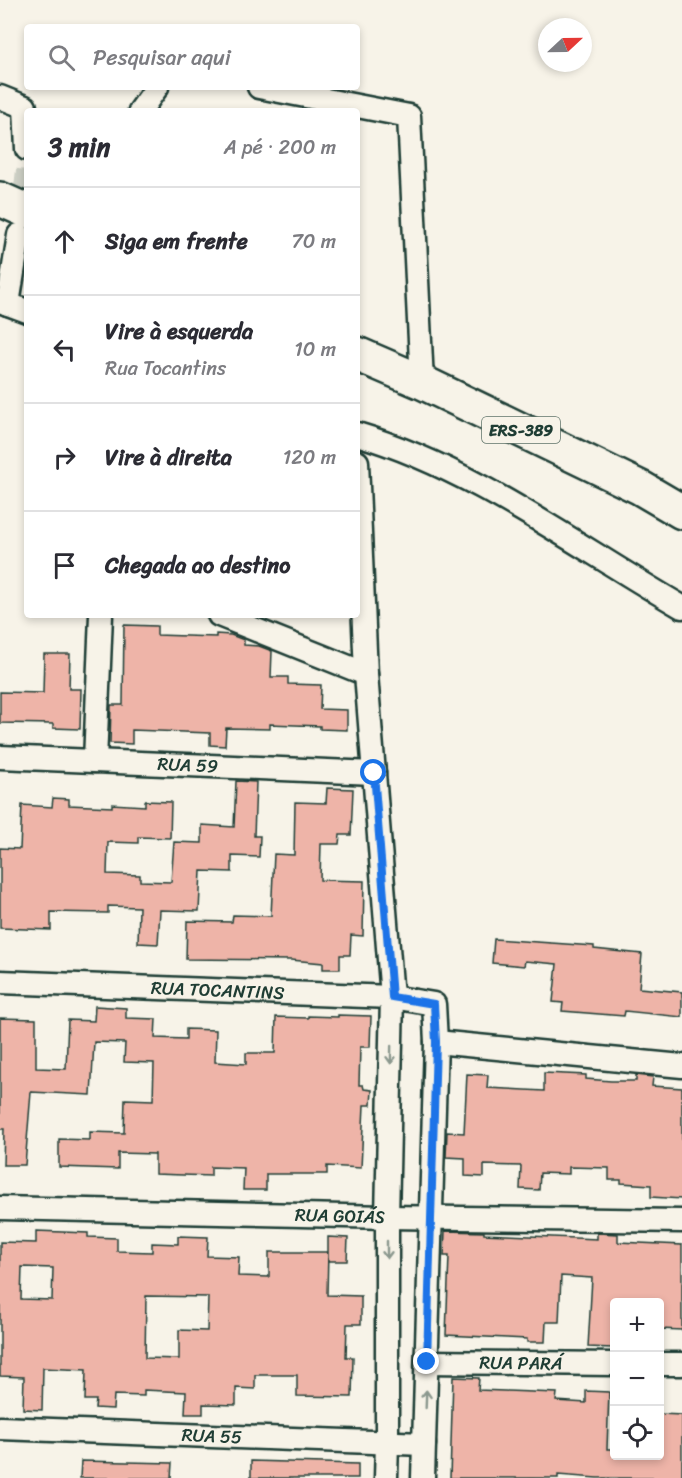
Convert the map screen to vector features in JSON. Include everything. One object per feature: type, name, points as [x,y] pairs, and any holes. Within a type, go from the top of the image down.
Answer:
[{"type":"main road","points":[[0,199],[23,223]]},
{"type":"main road","name":"ERS-389","points":[[360,355],[422,382],[641,488],[682,512]]},
{"type":"street","points":[[142,108],[156,90]]},
{"type":"street","points":[[275,90],[409,116],[422,382]]},
{"type":"street","points":[[0,97],[28,108]]},
{"type":"street","points":[[12,305],[23,223]]},
{"type":"street","points":[[360,435],[390,444],[501,496],[682,607]]},
{"type":"street","points":[[360,533],[366,674],[392,997],[387,1217],[386,1478]]},
{"type":"street","points":[[95,761],[101,618]]},
{"type":"street","points":[[226,618],[366,674]]},
{"type":"street","name":"RUA 59","points":[[0,757],[374,773]]},
{"type":"street","name":"RUA TOCANTINS","points":[[0,982],[392,997],[434,1004],[436,1042]]},
{"type":"street","points":[[423,1478],[436,1042],[682,1066]]},
{"type":"street","name":"RUA GOIÁS","points":[[0,1208],[682,1221]]},
{"type":"street","name":"RUA PARÁ","points":[[427,1362],[610,1364]]},
{"type":"street","points":[[664,1364],[682,1364]]},
{"type":"street","name":"RUA 55","points":[[0,1428],[424,1444]]},
{"type":"building","points":[[124,625],[157,626],[157,635],[216,637],[216,634],[231,635],[244,640],[244,645],[259,646],[272,651],[271,677],[288,677],[288,684],[321,685],[320,709],[347,710],[347,730],[320,729],[320,726],[270,724],[270,729],[226,728],[225,746],[210,745],[210,733],[132,730],[132,744],[110,743],[111,705],[123,705]]},
{"type":"building","points":[[44,654],[70,654],[69,689],[81,689],[80,729],[53,728],[53,724],[0,723],[0,692],[43,693]]},
{"type":"building","points":[[236,781],[256,782],[254,836],[260,836],[259,857],[232,856],[232,872],[201,871],[199,911],[160,910],[158,944],[138,943],[139,907],[108,906],[108,913],[51,912],[51,930],[0,928],[0,848],[20,849],[22,805],[52,807],[53,798],[69,799],[69,805],[112,807],[112,804],[145,806],[145,801],[171,802],[170,838],[138,837],[138,843],[108,842],[107,874],[140,875],[140,881],[171,882],[174,842],[202,843],[202,825],[234,827]]},
{"type":"building","points":[[327,788],[353,789],[351,835],[340,835],[339,844],[321,844],[320,880],[364,881],[363,936],[351,935],[350,955],[340,955],[340,969],[323,969],[323,963],[291,960],[186,959],[187,921],[232,922],[233,915],[271,916],[274,854],[294,855],[295,802],[326,803]]},
{"type":"building","points":[[494,939],[594,946],[594,949],[642,954],[639,988],[682,992],[682,1017],[625,1011],[624,1016],[562,1011],[563,1003],[553,1002],[557,964],[525,961],[524,966],[492,963]]},
{"type":"building","points":[[95,1006],[126,1008],[126,1018],[156,1019],[155,1038],[186,1039],[186,1029],[216,1030],[215,1062],[246,1064],[246,1053],[275,1053],[276,1017],[371,1016],[370,1047],[360,1047],[359,1085],[363,1085],[364,1089],[372,1090],[371,1105],[364,1105],[361,1168],[327,1166],[327,1174],[266,1174],[266,1190],[243,1190],[244,1168],[211,1167],[211,1176],[155,1174],[155,1154],[118,1153],[118,1169],[59,1167],[59,1139],[90,1140],[90,1132],[124,1133],[125,1099],[153,1100],[154,1063],[124,1062],[125,1043],[94,1042],[91,1095],[31,1092],[25,1165],[3,1165],[4,1129],[0,1129],[0,1018],[36,1019],[36,1068],[66,1069],[68,1020],[94,1021]]},
{"type":"building","points":[[544,1073],[586,1075],[586,1079],[611,1081],[636,1081],[636,1075],[653,1077],[652,1086],[682,1088],[682,1199],[651,1197],[651,1185],[609,1180],[609,1168],[569,1167],[569,1174],[540,1173],[539,1190],[520,1189],[521,1166],[484,1165],[484,1177],[465,1176],[465,1158],[446,1157],[447,1132],[464,1133],[467,1074],[488,1075],[487,1088],[544,1091]]},
{"type":"building","points":[[36,1231],[88,1233],[88,1237],[117,1238],[117,1251],[152,1252],[152,1243],[178,1244],[178,1236],[208,1237],[207,1256],[239,1257],[238,1276],[269,1277],[269,1252],[328,1252],[327,1295],[361,1296],[361,1324],[347,1324],[346,1357],[353,1357],[352,1397],[297,1396],[297,1375],[255,1375],[255,1389],[236,1388],[236,1405],[203,1404],[203,1414],[185,1414],[186,1392],[144,1390],[144,1396],[114,1395],[113,1409],[95,1408],[96,1400],[85,1400],[86,1370],[43,1368],[42,1410],[23,1409],[24,1377],[0,1376],[0,1242],[36,1243]],"holes":[[[22,1267],[53,1268],[52,1300],[21,1299]],[[146,1296],[208,1297],[207,1331],[179,1330],[179,1359],[145,1358]]]},
{"type":"building","points":[[445,1231],[597,1239],[597,1233],[618,1234],[618,1242],[682,1245],[682,1330],[664,1329],[664,1298],[610,1298],[610,1348],[588,1347],[592,1278],[561,1276],[559,1322],[546,1322],[545,1342],[446,1335],[449,1256],[444,1256]]},
{"type":"building","points":[[328,1237],[348,1238],[347,1261],[328,1261]]},
{"type":"building","points":[[453,1377],[479,1378],[478,1390],[557,1393],[556,1401],[586,1403],[586,1391],[609,1392],[607,1449],[610,1449],[610,1460],[664,1460],[664,1414],[682,1415],[682,1478],[597,1478],[558,1475],[558,1478],[450,1478]]},
{"type":"building","points":[[81,1461],[172,1463],[171,1478],[80,1478]]},
{"type":"building","points":[[251,1461],[358,1464],[358,1478],[251,1478]]},
{"type":"tunnel","points":[[21,222],[24,196]]},
{"type":"route","points":[[374,773],[392,997],[434,1004],[436,1042],[427,1362]]}]
